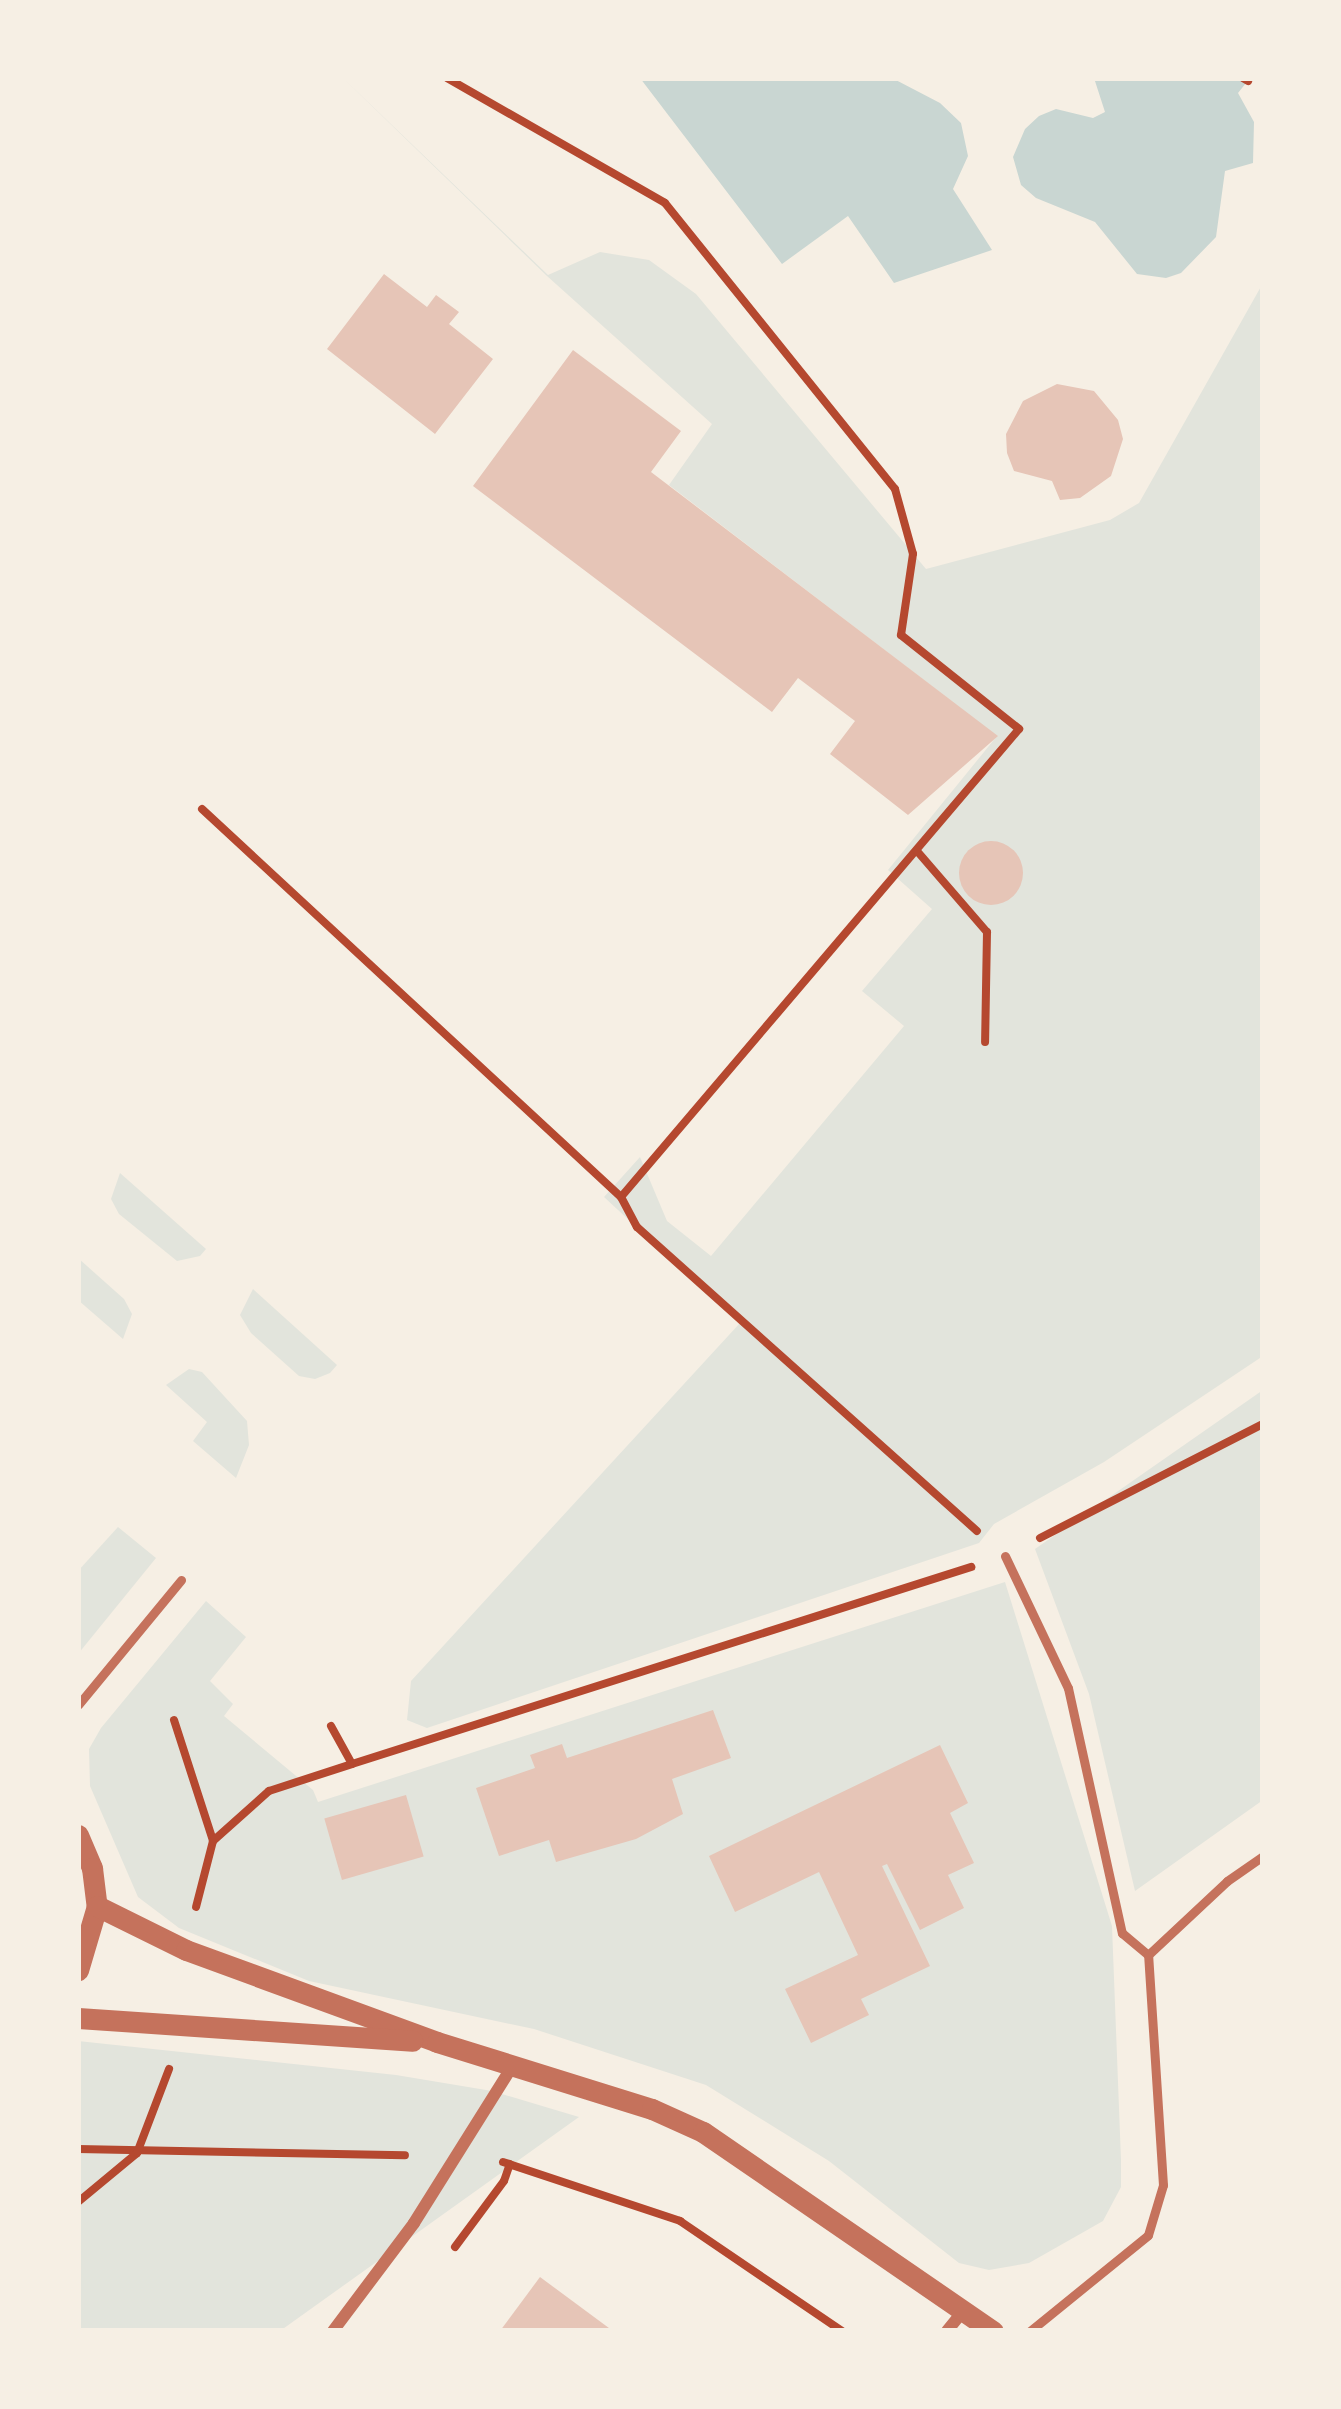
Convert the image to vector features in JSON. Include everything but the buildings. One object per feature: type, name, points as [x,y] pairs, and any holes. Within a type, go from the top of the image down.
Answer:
[{"type":"street","points":[[78,1835],[92,1868],[97,1906],[78,1970]]},
{"type":"street","points":[[97,1906],[186,1951],[437,2042],[652,2109],[703,2132],[993,2331]]},
{"type":"street","points":[[78,2018],[437,2042]]},
{"type":"street","points":[[333,2331],[460,2154],[513,2066]]},
{"type":"street","points":[[946,2331],[964,2310]]},
{"type":"lane","points":[[1004,1556],[1068,1688],[1122,1933],[1148,1955],[1163,2185],[1148,2235],[1030,2331]]},
{"type":"lane","points":[[78,1705],[181,1580]]},
{"type":"lane","points":[[1148,1955],[1227,1882],[1263,1856]]},
{"type":"path","points":[[447,78],[665,203],[896,489],[913,554],[901,635],[1019,730],[621,1197]]},
{"type":"path","points":[[202,809],[621,1197],[637,1227],[1004,1556]]},
{"type":"path","points":[[917,851],[987,932],[985,1042]]},
{"type":"path","points":[[213,1840],[269,1791],[1004,1556],[1263,1424]]},
{"type":"path","points":[[174,1720],[213,1840],[194,1917]]},
{"type":"path","points":[[331,1726],[352,1764]]},
{"type":"path","points":[[78,2202],[136,2153],[175,2051]]},
{"type":"path","points":[[78,2150],[460,2154],[510,2164],[680,2222],[842,2331]]},
{"type":"shaded area","points":[[343,78],[548,275],[600,252],[649,260],[696,294],[926,569],[1110,520],[1139,503],[1263,283],[1263,1356],[1104,1462],[994,1524],[979,1543],[427,1728],[407,1720],[411,1681],[740,1323],[604,1197],[640,1157],[667,1221],[711,1256],[904,1026],[862,991],[932,909],[888,870],[997,736],[669,485],[712,424],[547,276]]},
{"type":"shaded area","points":[[640,78],[892,78],[940,103],[961,123],[968,156],[953,189],[992,250],[894,283],[848,216],[782,264]]},
{"type":"shaded area","points":[[1094,78],[1250,78],[1238,93],[1254,122],[1253,163],[1225,171],[1216,237],[1181,273],[1166,278],[1137,274],[1095,222],[1036,198],[1021,185],[1013,157],[1025,129],[1056,109],[1093,118],[1105,112]]},
{"type":"shaded area","points":[[120,1173],[206,1249],[200,1256],[177,1261],[119,1214],[111,1199]]},
{"type":"shaded area","points":[[78,1258],[124,1299],[132,1314],[123,1339],[78,1300]]},
{"type":"shaded area","points":[[253,1289],[337,1365],[330,1373],[315,1379],[299,1376],[251,1333],[240,1315]]},
{"type":"shaded area","points":[[189,1369],[202,1372],[247,1421],[249,1445],[236,1478],[193,1441],[207,1422],[166,1385]]},
{"type":"shaded area","points":[[1263,1390],[1263,1800],[1135,1891],[1089,1694],[1035,1549]]},
{"type":"shaded area","points":[[118,1527],[156,1558],[78,1654],[78,1571]]},
{"type":"shaded area","points":[[1005,1582],[1112,1926],[1121,2160],[1121,2187],[1103,2221],[1029,2263],[989,2270],[959,2263],[829,2161],[706,2085],[534,2029],[309,1981],[179,1928],[138,1897],[90,1786],[89,1749],[101,1728],[206,1601],[246,1637],[210,1681],[233,1704],[224,1716],[313,1790],[318,1802]]},
{"type":"shaded area","points":[[78,2041],[396,2075],[492,2091],[579,2117],[280,2331],[78,2331]]}]
